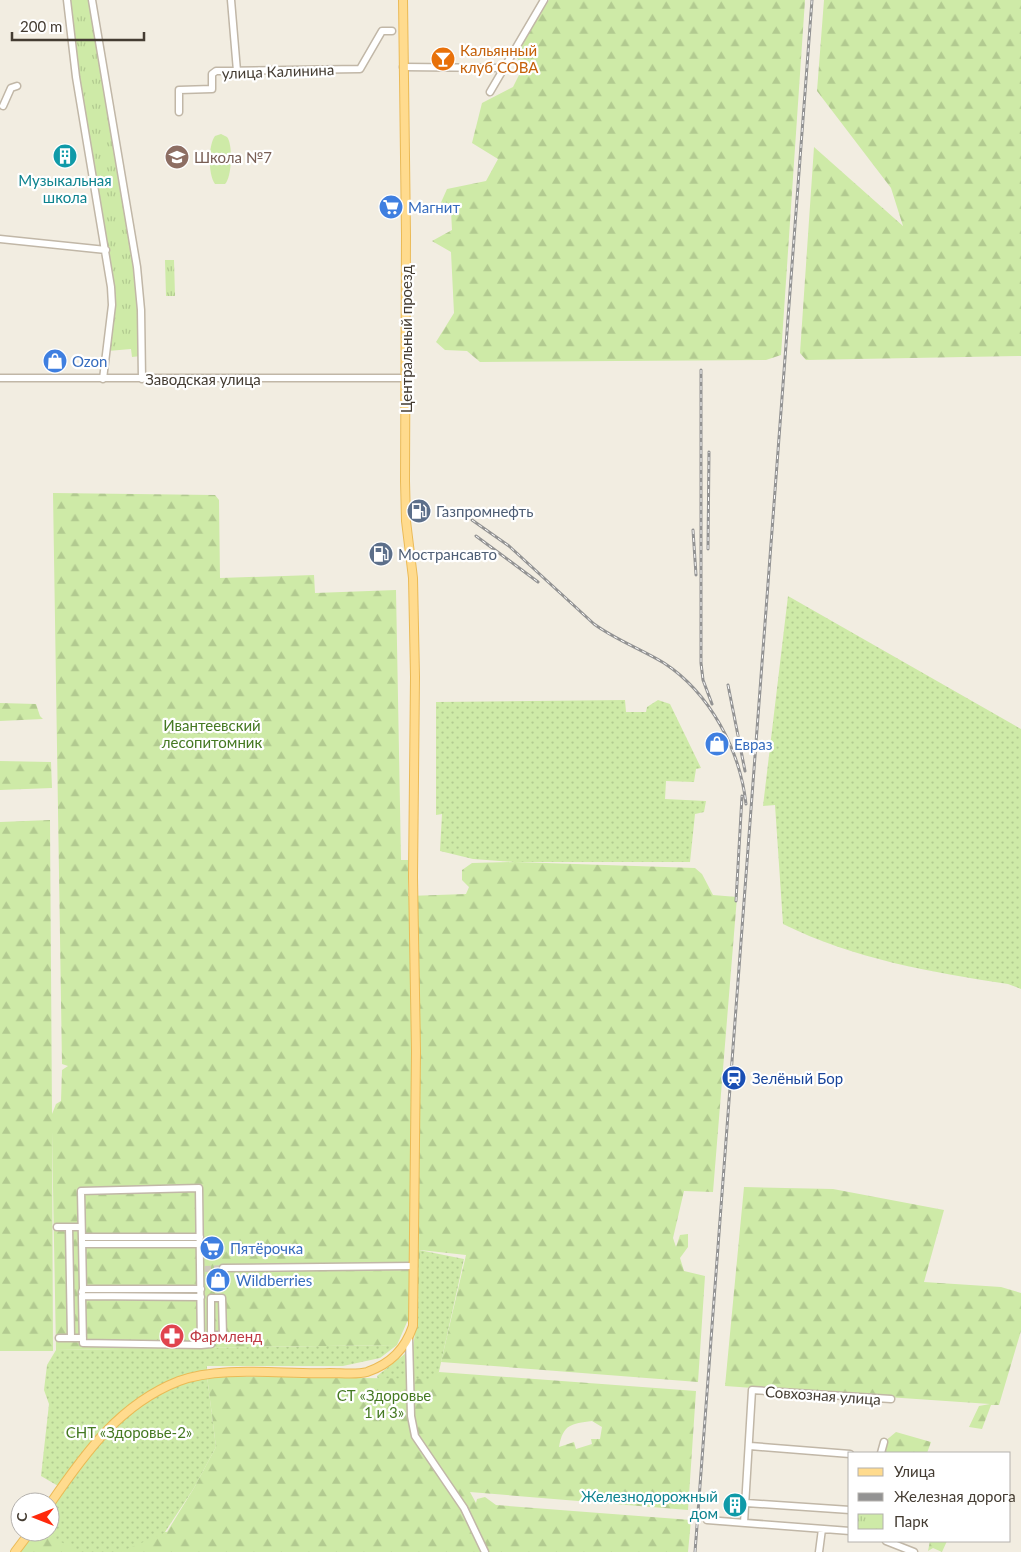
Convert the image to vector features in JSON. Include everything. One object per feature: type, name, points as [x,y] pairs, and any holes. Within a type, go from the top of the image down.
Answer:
[{"type":"main road","name":"Центральный проезд","points":[[403,0],[405,494],[413,578],[415,677],[414,1314],[409,1338]]},
{"type":"main road","points":[[58,1492],[87,1452],[124,1413],[149,1395],[180,1381],[215,1373],[366,1372],[399,1354],[409,1338]]},
{"type":"street","points":[[67,0],[78,87],[106,250],[112,305],[103,379]]},
{"type":"street","points":[[92,0],[137,267],[141,310],[142,379]]},
{"type":"street","points":[[231,0],[237,71]]},
{"type":"street","points":[[490,92],[544,0]]},
{"type":"street","name":"улица Калинина","points":[[179,112],[179,90],[212,89],[212,74],[216,71],[360,69],[382,31],[392,30]]},
{"type":"street","points":[[403,67],[505,68]]},
{"type":"street","points":[[3,106],[11,88],[17,86]]},
{"type":"street","points":[[0,239],[106,250]]},
{"type":"street","name":"Заводская улица","points":[[0,378],[406,378]]},
{"type":"street","points":[[201,1345],[203,1269],[200,1240],[199,1188],[81,1191],[83,1343],[201,1345],[211,1344],[211,1335],[211,1298],[222,1298],[223,1335],[211,1335]]},
{"type":"street","points":[[57,1227],[81,1227]]},
{"type":"street","points":[[69,1227],[71,1338]]},
{"type":"street","points":[[82,1241],[200,1240]]},
{"type":"street","points":[[223,1268],[414,1266]]},
{"type":"street","points":[[82,1292],[201,1289]]},
{"type":"street","points":[[82,1292],[201,1297]]},
{"type":"street","points":[[59,1338],[83,1338]]},
{"type":"street","points":[[409,1338],[412,1428],[427,1455],[464,1508],[482,1541],[485,1552]]},
{"type":"street","name":"Совхозная улица","points":[[744,1523],[752,1390],[891,1399]]},
{"type":"street","points":[[881,1452],[884,1442]]},
{"type":"street","points":[[750,1446],[848,1454]]},
{"type":"street","points":[[746,1503],[848,1510]]},
{"type":"street","points":[[707,1520],[848,1531]]},
{"type":"street","points":[[819,1552],[822,1529]]},
{"type":"street","points":[[889,1542],[914,1552]]},
{"type":"green space","points":[[69,0],[91,0],[135,261],[141,356],[132,357],[131,349],[108,351],[111,287],[76,77]]},
{"type":"green space","points":[[549,0],[805,0],[781,355],[766,360],[480,362],[467,351],[445,350],[436,342],[454,313],[451,252],[432,241],[452,230],[451,211],[439,207],[447,189],[486,181],[498,159],[472,143],[482,103],[513,87],[523,67],[515,55]]},
{"type":"green space","points":[[824,0],[1021,0],[1021,356],[806,360],[800,353],[814,147],[903,226],[891,188],[817,91]]},
{"type":"green space","points":[[221,134],[227,137],[229,141],[231,153],[230,168],[225,184],[215,184],[211,174],[210,153],[215,136]]},
{"type":"green space","points":[[165,260],[174,260],[175,296],[166,296]]},
{"type":"green space","name":"Ивантеевский лесопитомник","points":[[53,493],[215,495],[219,500],[220,578],[314,575],[315,593],[396,590],[401,860],[408,860],[408,896],[466,894],[469,887],[462,880],[462,870],[472,863],[515,862],[695,868],[702,874],[713,895],[737,897],[713,1192],[684,1191],[673,1238],[676,1247],[680,1235],[688,1234],[688,1247],[680,1258],[684,1271],[705,1276],[698,1382],[441,1362],[466,1255],[420,1250],[418,1314],[407,1322],[397,1345],[56,1350],[52,1132],[53,1351],[0,1351],[0,822],[50,820],[52,1114],[56,1104],[61,1101],[62,1070],[68,1066],[62,1064]]},
{"type":"green space","points":[[788,596],[1021,729],[1021,989],[1008,984],[893,963],[837,946],[783,924],[775,805],[763,806]]},
{"type":"green space","points":[[625,700],[626,712],[646,712],[647,707],[658,700],[670,704],[701,768],[696,769],[694,782],[666,781],[665,799],[706,801],[704,812],[695,814],[690,862],[515,862],[473,859],[440,851],[442,814],[436,815],[436,702]]},
{"type":"green space","points":[[0,703],[36,704],[43,719],[0,721]]},
{"type":"green space","points":[[0,761],[51,762],[52,788],[0,790]]},
{"type":"green space","points":[[744,1187],[833,1189],[944,1210],[924,1282],[1001,1287],[1021,1293],[1021,1331],[999,1405],[991,1405],[982,1429],[969,1427],[979,1406],[990,1404],[725,1386]]},
{"type":"green space","name":"СНТ «Здоровье-2»","points":[[419,1250],[464,1259],[430,1412],[483,1552],[20,1552],[28,1542],[60,1542],[60,1497],[65,1490],[41,1476],[49,1404],[44,1390],[47,1365],[56,1350],[397,1345],[380,1358],[343,1366],[207,1366],[216,1447],[194,1488],[165,1532],[413,1514],[377,1376],[406,1353],[410,1367],[418,1314]]},
{"type":"green space","name":"СТ «Здоровье 1 и 3»","points":[[439,1372],[696,1391],[688,1510],[470,1492],[476,1503],[477,1499],[485,1497],[496,1505],[691,1520],[688,1552],[120,1552],[167,1532],[216,1447],[207,1376],[433,1379]],"holes":[[[592,1421],[602,1427],[600,1439],[591,1439],[592,1444],[576,1449],[574,1442],[559,1447],[566,1429],[573,1424]]]},
{"type":"green space","points":[[896,1432],[931,1442],[927,1452],[881,1452],[884,1442]]},
{"type":"green space","points":[[24,1542],[60,1542],[81,1552],[18,1552]]},
{"type":"green space","points":[[930,1542],[947,1542],[942,1552],[933,1548],[928,1551]]},
{"type":"tunnel","points":[[205,1269],[223,1268]]},
{"type":"railway","points":[[695,1552],[812,0]]},
{"type":"railway","points":[[701,370],[701,663],[703,680],[712,704]]},
{"type":"railway","points":[[708,549],[709,452]]},
{"type":"railway","points":[[472,520],[509,546],[594,624],[664,663],[695,690],[709,707],[730,744],[743,784],[746,804]]},
{"type":"railway","points":[[693,530],[696,575]]},
{"type":"railway","points":[[476,536],[538,582]]},
{"type":"railway","points":[[728,685],[745,771]]},
{"type":"railway","points":[[736,901],[742,796]]},
{"type":"place","name":"Кальянный клуб СОВА","points":[[443,59]]},
{"type":"place","name":"Музыкальная школа","points":[[65,156]]},
{"type":"place","name":"Школа №7","points":[[177,157]]},
{"type":"place","name":"Магнит","points":[[391,207]]},
{"type":"place","name":"Ozon","points":[[55,361]]},
{"type":"place","name":"Газпромнефть","points":[[419,511]]},
{"type":"place","name":"Мострансавто","points":[[381,554]]},
{"type":"place","name":"Евраз","points":[[717,744]]},
{"type":"place","name":"Зелёный Бор","points":[[734,1078]]},
{"type":"place","name":"Пятёрочка","points":[[212,1248]]},
{"type":"place","name":"Wildberries","points":[[218,1280]]},
{"type":"place","name":"Фармленд","points":[[172,1336]]},
{"type":"place","name":"Железнодорожный дом","points":[[735,1505]]}]
